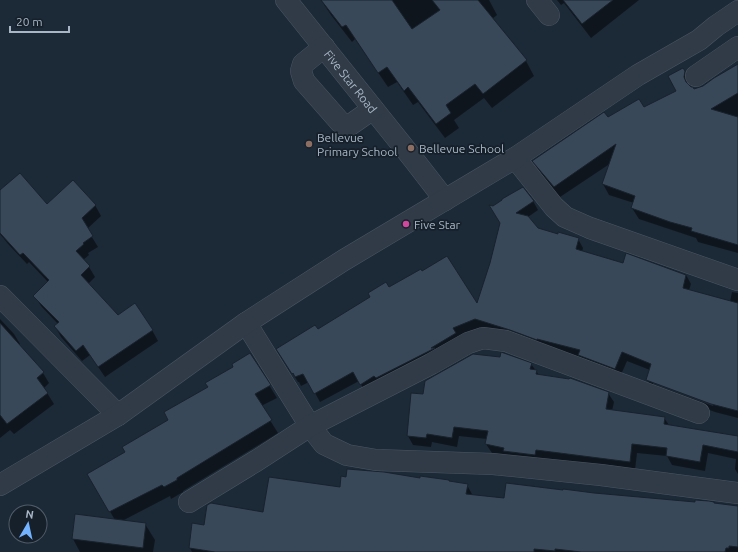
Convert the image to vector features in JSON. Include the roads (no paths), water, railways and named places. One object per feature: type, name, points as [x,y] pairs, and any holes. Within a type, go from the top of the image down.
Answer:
[{"type":"street","name":"Five Star Road","points":[[286,0],[445,200]]},
{"type":"street","points":[[0,485],[118,415],[246,323],[344,260],[515,158],[638,76],[699,40],[738,11]]},
{"type":"street","points":[[696,76],[736,48],[716,26]]},
{"type":"street","points":[[324,47],[303,64],[301,72],[304,81],[344,125],[350,125],[373,109]]},
{"type":"street","points":[[515,158],[554,207],[565,217],[590,228],[738,280]]},
{"type":"street","points":[[0,296],[118,415]]},
{"type":"street","points":[[246,323],[310,426],[324,444],[347,455],[376,460],[493,464],[601,475],[738,493]]},
{"type":"street","points":[[190,502],[310,426],[431,364],[468,343],[483,338],[506,340],[699,412]]},
{"type":"place","name":"Bellevue Primary School","points":[[309,144]]},
{"type":"place","name":"Bellevue School","points":[[411,148]]},
{"type":"place","name":"Five Star","points":[[406,224]]}]
